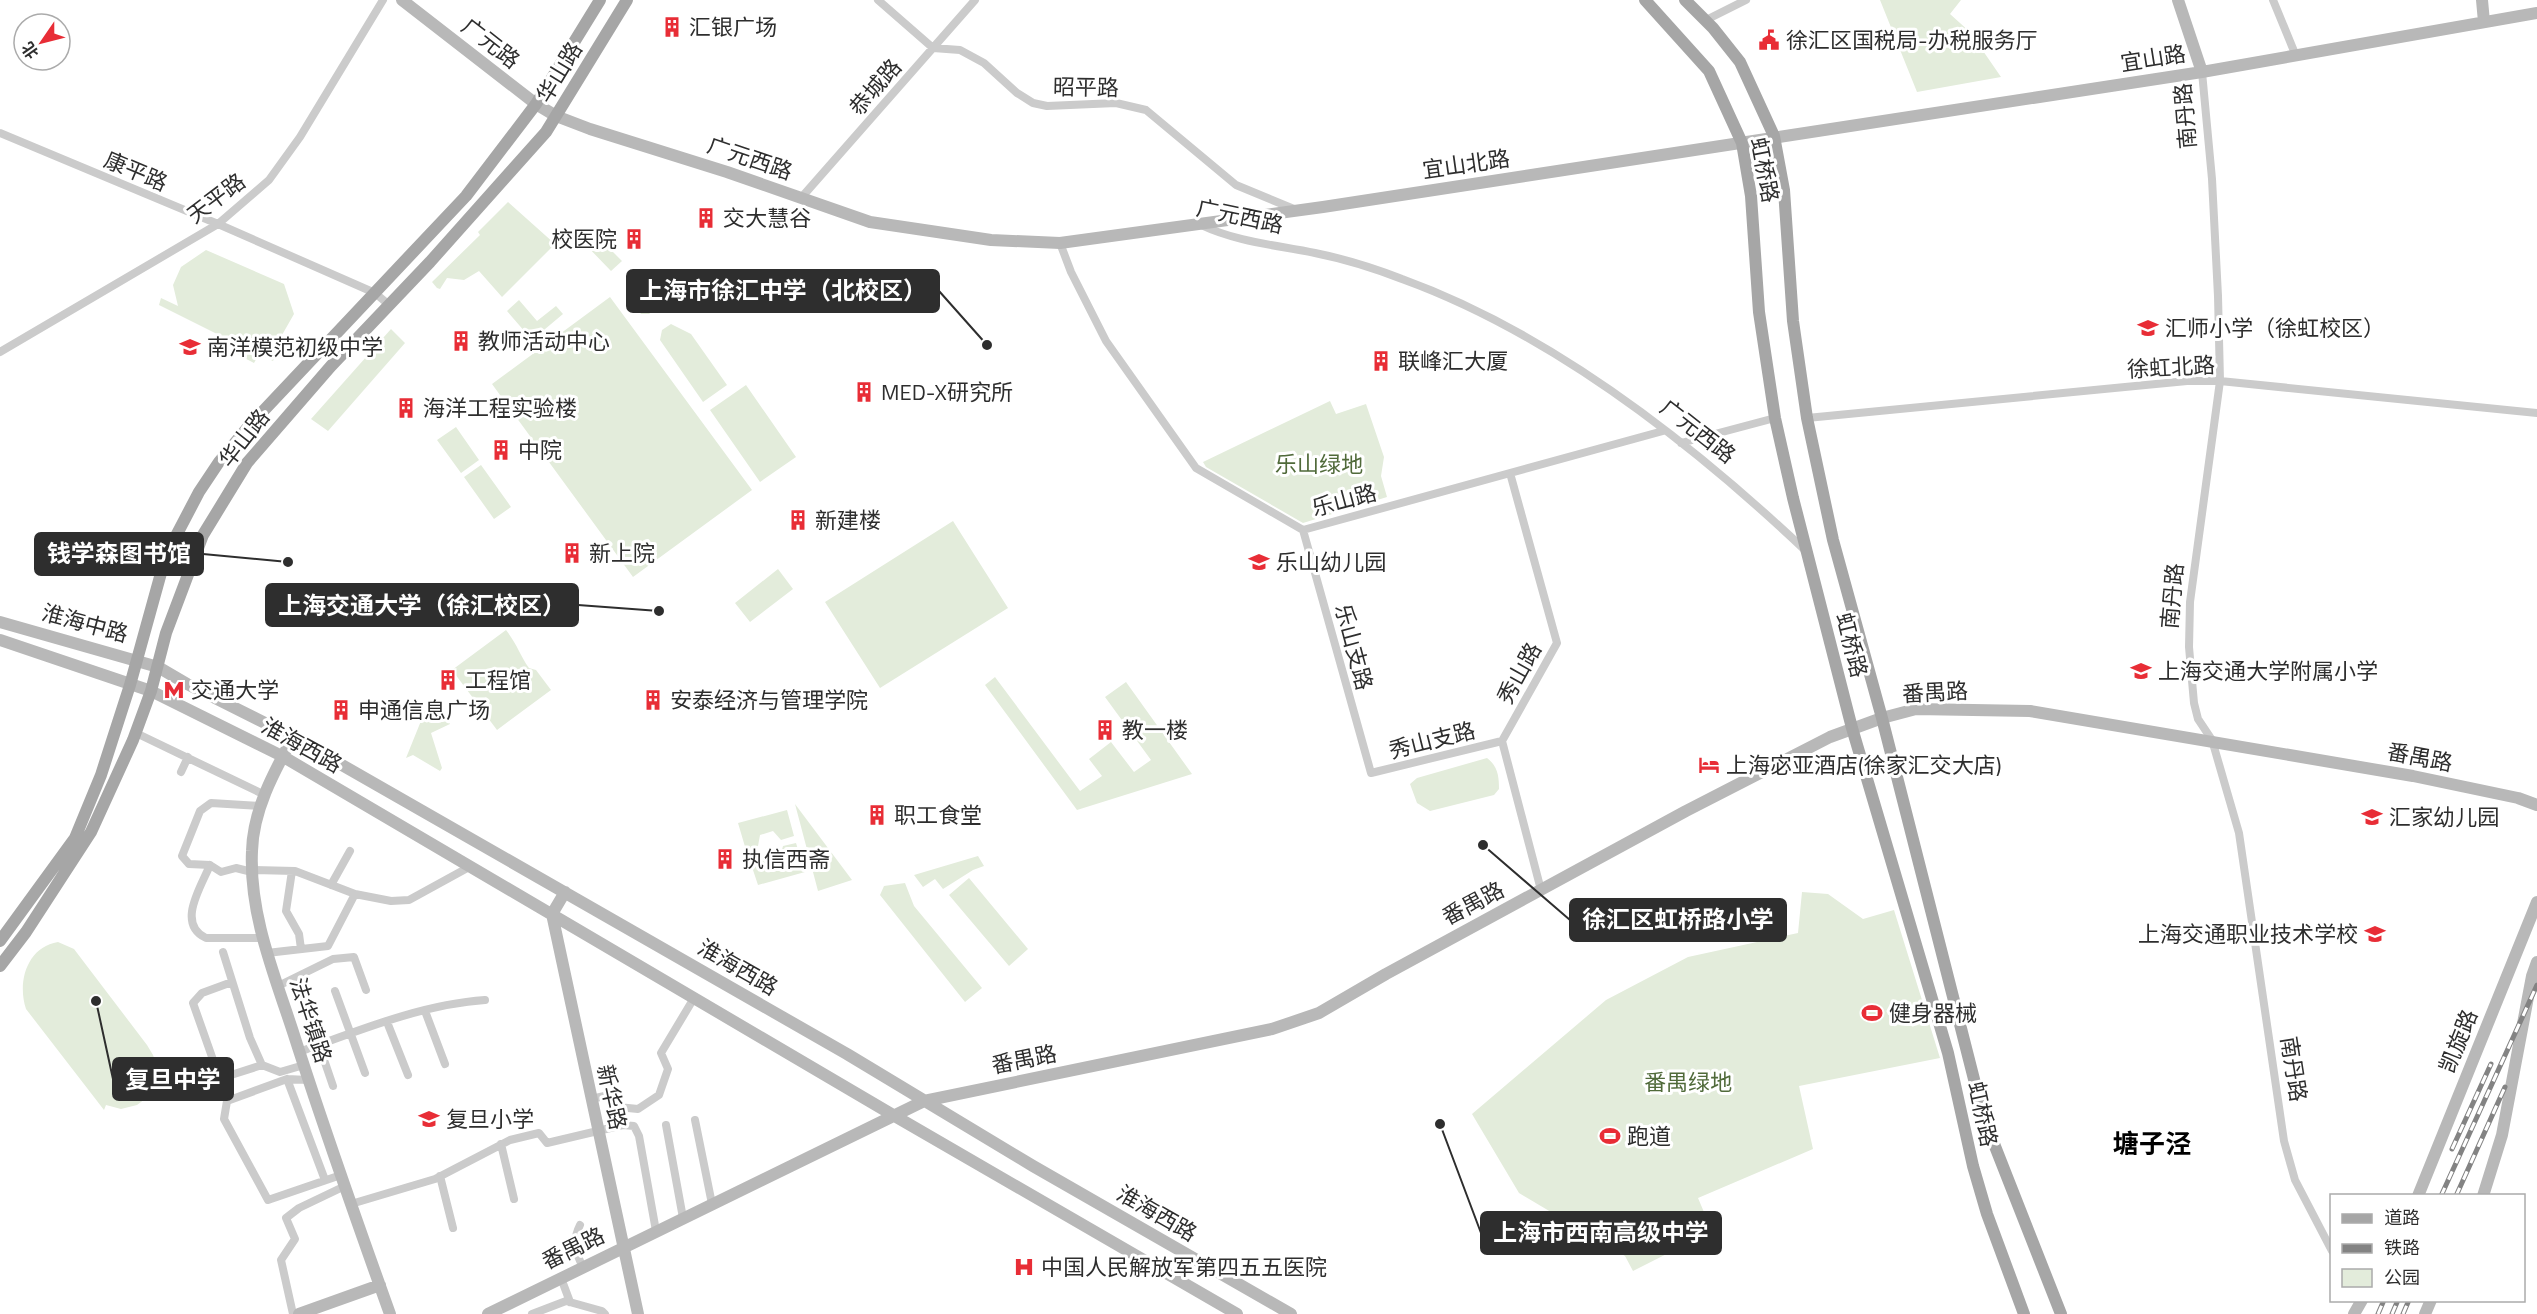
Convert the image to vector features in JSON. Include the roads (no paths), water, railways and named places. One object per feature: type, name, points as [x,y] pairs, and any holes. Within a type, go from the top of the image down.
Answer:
[{"type":"main road","name":"华山路","points":[[0,941],[75,838],[100,775],[130,685],[161,568],[180,527],[213,470],[248,427],[466,196],[536,104],[600,0]]},
{"type":"main road","name":"华山路","points":[[0,966],[26,932],[91,832],[136,733],[151,691],[166,633],[203,535],[247,463],[388,304],[453,236],[546,132],[627,0]]},
{"type":"main road","name":"虹桥路","points":[[1645,0],[1709,70],[1742,143],[1751,196],[1759,312],[1775,418],[1807,552],[1852,728],[1948,1053],[1973,1166],[1987,1214],[2024,1314]]},
{"type":"main road","name":"虹桥路","points":[[1685,0],[1706,20],[1740,62],[1774,136],[1784,190],[1793,321],[1806,418],[1833,540],[1882,718],[1977,1091],[1989,1131],[2061,1314]]},
{"type":"street","name":"天平路","points":[[0,352],[218,224],[269,180],[300,137],[383,0]]},
{"type":"street","name":"广元路","points":[[402,0],[536,104],[556,116]]},
{"type":"street","points":[[878,0],[933,48]]},
{"type":"street","name":"恭城路","points":[[801,198],[975,0]]},
{"type":"street","points":[[1706,20],[1746,0]]},
{"type":"street","name":"南丹路","points":[[2178,0],[2202,72],[2212,179],[2220,381],[2190,602],[2189,647],[2194,703],[2198,719],[2212,740],[2239,834],[2284,1141],[2295,1180],[2330,1249]]},
{"type":"street","points":[[2273,0],[2296,56]]},
{"type":"street","points":[[2482,0],[2484,22]]},
{"type":"street","name":"宜山路","points":[[1742,143],[1774,136],[2202,72],[2537,13]]},
{"type":"street","name":"昭平路","points":[[933,48],[960,51],[984,63],[1017,93],[1034,103],[1047,106],[1116,103],[1146,110],[1236,185],[1296,210]]},
{"type":"street","name":"广元西路","points":[[556,116],[870,222],[991,240],[1060,243],[1196,223],[1225,236],[1361,264],[1450,298],[1557,355],[1680,444],[1756,504],[1807,552]]},
{"type":"street","name":"康平路","points":[[0,134],[218,224],[375,293],[388,304]]},
{"type":"street","name":"宜山北路","points":[[1196,223],[1742,143]]},
{"type":"street","name":"乐山路","points":[[1060,243],[1071,272],[1106,341],[1196,468],[1303,530],[1663,431]]},
{"type":"street","name":"徐虹北路","points":[[1806,418],[2187,381],[2220,381],[2537,413]]},
{"type":"street","points":[[1680,444],[1775,418]]},
{"type":"street","name":"秀山路","points":[[1502,741],[1557,643],[1510,473]]},
{"type":"street","name":"乐山支路","points":[[1303,530],[1371,773]]},
{"type":"street","name":"淮海中路","points":[[0,622],[137,659],[158,667]]},
{"type":"street","name":"淮海中路","points":[[0,640],[151,691]]},
{"type":"street","name":"淮海西路","points":[[158,667],[293,737],[565,892],[1291,1314]]},
{"type":"street","name":"淮海西路","points":[[151,691],[282,756],[1237,1314]]},
{"type":"street","name":"番禺路","points":[[488,1314],[506,1310],[582,1267],[924,1101],[1272,1029],[1319,1013],[1686,810],[1830,737],[1882,718],[1916,710],[2030,711],[2212,740],[2413,776],[2518,798],[2537,805]]},
{"type":"street","points":[[136,733],[188,758],[263,800]]},
{"type":"street","name":"法华镇路","points":[[293,737],[263,800],[252,849],[255,905],[267,953],[308,1080],[390,1314]]},
{"type":"street","points":[[1502,741],[1541,890]]},
{"type":"street","name":"秀山支路","points":[[1371,773],[1502,741]]},
{"type":"street","points":[[181,772],[188,758]]},
{"type":"street","points":[[263,800],[211,803],[200,811],[182,855],[189,864],[210,865],[221,872],[236,868],[252,871],[292,871],[355,894],[392,902],[409,900],[471,866]]},
{"type":"street","points":[[331,885],[350,850]]},
{"type":"street","points":[[210,865],[190,914],[190,923],[198,934],[206,938],[263,938]]},
{"type":"street","points":[[292,871],[286,911],[299,934],[301,949]]},
{"type":"street","points":[[552,914],[565,892]]},
{"type":"street","points":[[267,953],[328,946],[355,894]]},
{"type":"street","name":"凯旋路","points":[[2419,1194],[2537,902]]},
{"type":"street","name":"新华路","points":[[552,914],[638,1314]]},
{"type":"street","points":[[223,952],[262,1065]]},
{"type":"street","points":[[278,986],[333,959],[354,957],[366,990]]},
{"type":"street","points":[[2484,1194],[2502,1135],[2532,976],[2537,962]]},
{"type":"street","points":[[232,982],[202,993],[193,1003],[217,1071],[231,1075],[262,1065],[280,1072],[304,1065]]},
{"type":"street","points":[[335,991],[365,1073]]},
{"type":"street","points":[[591,1099],[614,1094],[618,1107],[638,1109],[659,1095],[668,1069],[661,1053],[694,998]]},
{"type":"street","points":[[299,1052],[455,1002],[485,1000]]},
{"type":"street","points":[[425,1011],[446,1064]]},
{"type":"street","points":[[387,1022],[408,1075]]},
{"type":"street","points":[[319,1045],[333,1086]]},
{"type":"street","points":[[287,1079],[325,1180]]},
{"type":"street","points":[[308,1080],[287,1079],[228,1101],[224,1119],[268,1200],[325,1180],[343,1180]]},
{"type":"street","points":[[695,1120],[712,1204]]},
{"type":"street","points":[[307,1132],[323,1125]]},
{"type":"street","points":[[351,1204],[440,1176],[510,1140],[539,1133],[546,1143],[623,1125],[634,1126],[639,1136],[656,1231]]},
{"type":"street","points":[[666,1125],[683,1218]]},
{"type":"street","points":[[501,1144],[514,1199]]},
{"type":"street","points":[[440,1176],[453,1228]]},
{"type":"street","points":[[293,1314],[281,1260],[295,1239],[286,1218],[343,1180]]},
{"type":"street","points":[[580,1226],[575,1235],[575,1252],[582,1267]]},
{"type":"street","points":[[561,1278],[570,1302]]},
{"type":"street","points":[[299,1314],[380,1285]]},
{"type":"street","points":[[532,1314],[566,1301],[602,1311],[605,1314]]},
{"type":"railway","points":[[2442,1194],[2537,985]]},
{"type":"railway","points":[[2452,1149],[2491,1064]]},
{"type":"railway","points":[[2457,1194],[2505,1087]]},
{"type":"railway","points":[[2378,1314],[2383,1302]]},
{"type":"railway","points":[[2392,1314],[2397,1302]]},
{"type":"railway","points":[[2403,1314],[2408,1302]]},
{"type":"place","name":"汇银广场","points":[[672,27]]},
{"type":"place","name":"徐汇区国税局-办税服务厅","points":[[1769,40]]},
{"type":"place","name":"交大慧谷","points":[[706,218]]},
{"type":"place","name":"校医院","points":[[634,239]]},
{"type":"place","name":"汇师小学（徐虹校区）","points":[[2148,328]]},
{"type":"place","name":"教师活动中心","points":[[461,341]]},
{"type":"place","name":"上海市徐汇中学（北校区）","points":[[987,345]]},
{"type":"place","name":"南洋模范初级中学","points":[[190,347]]},
{"type":"place","name":"联峰汇大厦","points":[[1381,361]]},
{"type":"place","name":"MED-X研究所","points":[[864,392]]},
{"type":"place","name":"海洋工程实验楼","points":[[406,408]]},
{"type":"place","name":"中院","points":[[501,450]]},
{"type":"place","name":"新建楼","points":[[798,520]]},
{"type":"place","name":"新上院","points":[[572,553]]},
{"type":"place","name":"钱学森图书馆","points":[[288,562]]},
{"type":"place","name":"乐山幼儿园","points":[[1259,562]]},
{"type":"place","name":"上海交通大学（徐汇校区）","points":[[659,611]]},
{"type":"place","name":"上海交通大学附属小学","points":[[2141,671]]},
{"type":"place","name":"工程馆","points":[[448,680]]},
{"type":"place","name":"交通大学","points":[[174,690]]},
{"type":"place","name":"安泰经济与管理学院","points":[[653,700]]},
{"type":"place","name":"申通信息广场","points":[[341,710]]},
{"type":"place","name":"教一楼","points":[[1105,730]]},
{"type":"place","name":"上海宓亚酒店(徐家汇交大店)","points":[[1709,765]]},
{"type":"place","name":"职工食堂","points":[[877,815]]},
{"type":"place","name":"汇家幼儿园","points":[[2372,817]]},
{"type":"place","name":"徐汇区虹桥路小学","points":[[1483,845]]},
{"type":"place","name":"执信西斋","points":[[725,859]]},
{"type":"place","name":"上海交通职业技术学校","points":[[2375,934]]},
{"type":"place","name":"复旦中学","points":[[96,1001]]},
{"type":"place","name":"健身器械","points":[[1872,1013]]},
{"type":"place","name":"复旦小学","points":[[429,1119]]},
{"type":"place","name":"上海市西南高级中学","points":[[1440,1124]]},
{"type":"place","name":"跑道","points":[[1610,1136]]},
{"type":"place","name":"中国人民解放军第四五五医院","points":[[1024,1267]]},
{"type":"district","name":"塘子泾","points":[[2152,1144]]},
{"type":"park label","name":"乐山绿地","points":[[1319,464]]},
{"type":"park label","name":"番禺绿地","points":[[1688,1082]]}]
